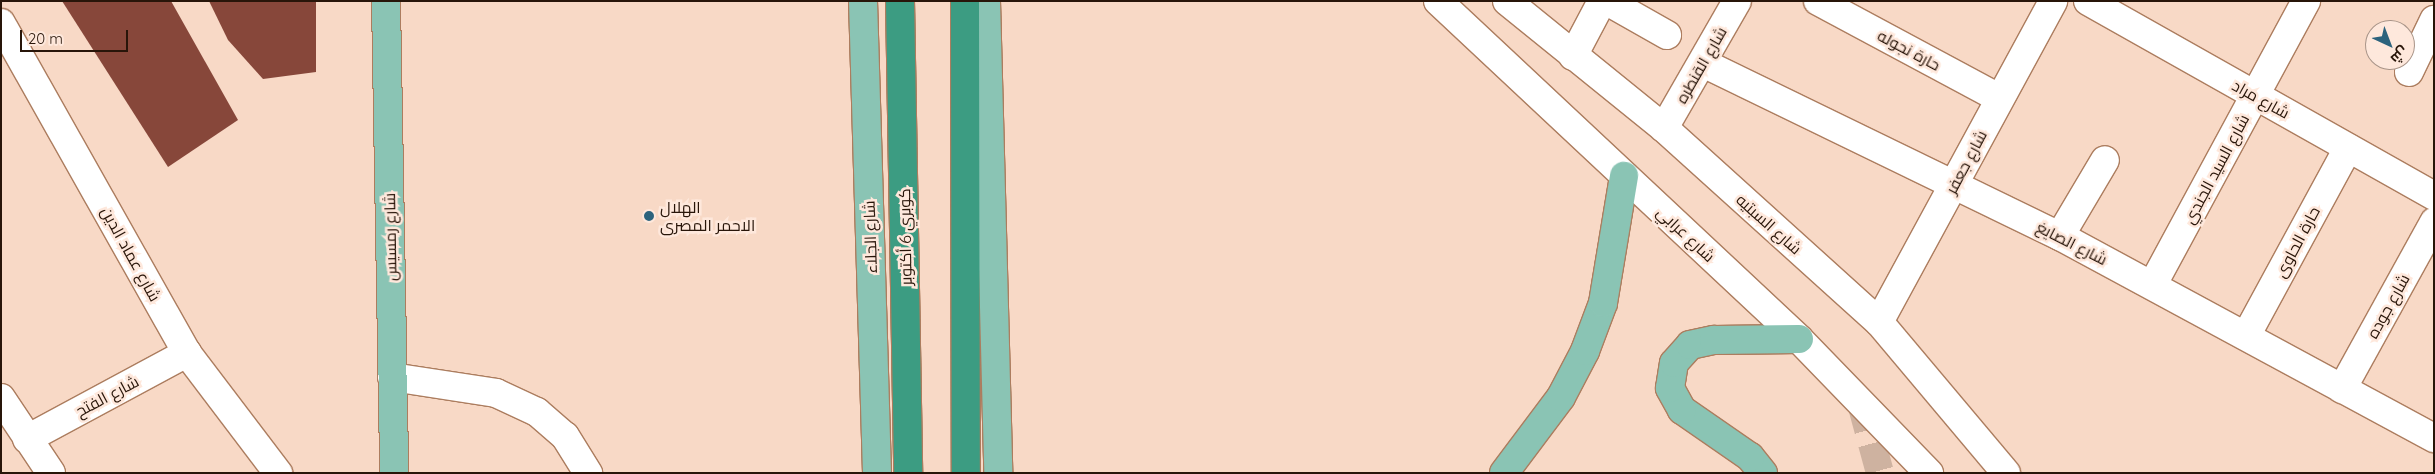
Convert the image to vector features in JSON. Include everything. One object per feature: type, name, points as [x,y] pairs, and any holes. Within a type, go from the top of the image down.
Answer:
[{"type":"highway","name":"كوبري 6 أكتوبر","points":[[900,1],[908,473]]},
{"type":"highway","points":[[965,1],[966,473]]},
{"type":"main road","name":"شارع رمسيس","points":[[386,1],[394,473]]},
{"type":"main road","name":"شارع الجلاء","points":[[863,1],[877,473]]},
{"type":"main road","points":[[986,1],[998,473]]},
{"type":"main road","points":[[1504,473],[1561,397],[1585,351],[1603,303],[1624,176]]},
{"type":"main road","points":[[1763,473],[1750,457],[1682,410],[1670,388],[1674,363],[1690,346],[1714,340],[1799,339]]},
{"type":"street","name":"شارع عرابي","points":[[1438,1],[1799,339],[1929,473]]},
{"type":"street","name":"شارع السبتيه","points":[[1506,1],[1664,128],[1879,322],[2006,473]]},
{"type":"street","points":[[1573,56],[1602,1]]},
{"type":"street","points":[[1607,1],[1667,35]]},
{"type":"street","name":"شارع القنطره","points":[[1664,128],[1737,1]]},
{"type":"street","name":"حارة نجوله","points":[[1818,1],[1999,98]]},
{"type":"street","name":"شارع جعفر","points":[[1879,322],[2053,1]]},
{"type":"street","name":"شارع مراد","points":[[2088,1],[2434,196]]},
{"type":"street","name":"شارع السيد الجندي","points":[[2153,284],[2306,1]]},
{"type":"street","points":[[2409,72],[2434,20]]},
{"type":"street","name":"شارع عماد الدين","points":[[1,23],[187,353],[278,473]]},
{"type":"street","name":"شارع الصايغ","points":[[1703,63],[2060,236],[2153,284],[2434,438]]},
{"type":"street","name":"حارة الحاوى","points":[[2246,336],[2348,148]]},
{"type":"street","points":[[2060,236],[2106,160]]},
{"type":"street","name":"شارع جوده","points":[[2342,389],[2434,222]]},
{"type":"street","name":"شارع الفتح","points":[[27,439],[187,353]]},
{"type":"street","points":[[392,377],[496,393],[538,412],[565,436],[588,473]]},
{"type":"street","points":[[1,398],[51,473]]},
{"type":"building","points":[[62,1],[171,1],[238,120],[168,167]]},
{"type":"building","points":[[209,1],[316,1],[316,72],[263,79],[228,40]]},
{"type":"tunnel","points":[[1861,403],[1880,473]]},
{"type":"place","name":"الهلال الاحمر المصرى","points":[[649,216]]}]
